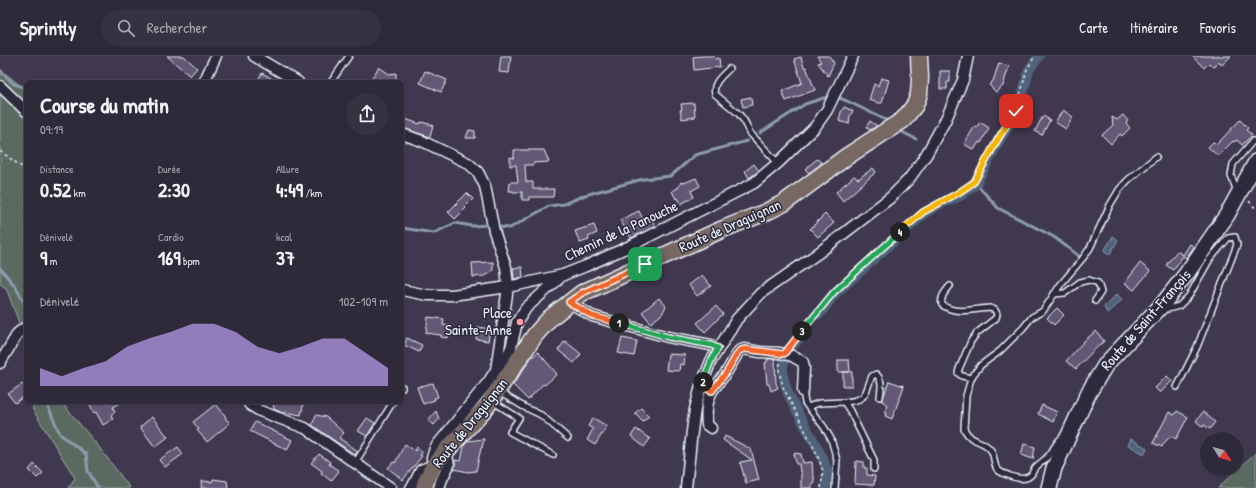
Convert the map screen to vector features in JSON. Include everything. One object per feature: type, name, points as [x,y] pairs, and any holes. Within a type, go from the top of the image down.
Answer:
[{"type":"main road","name":"Route de Draguignan","points":[[424,488],[434,465],[495,396],[535,335],[543,325],[569,302],[582,293],[784,203],[846,157],[903,120],[915,105],[919,94],[919,56]]},
{"type":"main road","name":"Route de Saint-François","points":[[1049,488],[1054,468],[1070,433],[1089,392],[1106,364],[1162,305],[1187,273],[1227,215],[1256,162]]},
{"type":"street","points":[[205,80],[216,56]]},
{"type":"street","points":[[254,56],[295,80]]},
{"type":"street","name":"Chemin de la Panouche","points":[[404,290],[427,295],[452,295],[563,275],[630,246],[754,183],[778,163],[815,127],[827,110],[853,56]]},
{"type":"street","points":[[686,488],[695,409],[701,386],[718,348],[737,319],[761,293],[817,254],[890,198],[909,179],[926,155],[946,119],[963,80],[968,56]]},
{"type":"street","points":[[0,86],[24,108]]},
{"type":"street","points":[[404,135],[422,141],[468,163],[478,172],[485,186],[494,231],[506,267],[508,286],[496,370]]},
{"type":"street","points":[[1242,187],[1256,170]]},
{"type":"street","points":[[411,488],[421,470],[434,465],[432,458],[435,448],[489,381],[507,356],[511,348],[518,322],[526,308],[563,275]]},
{"type":"street","points":[[569,302],[592,316],[668,337],[711,345],[718,348]]},
{"type":"street","points":[[0,363],[16,337],[24,329]]},
{"type":"street","points":[[711,428],[707,425],[706,412],[708,398],[726,373],[739,351],[744,349],[785,354],[803,362],[803,391]]},
{"type":"street","points":[[701,386],[712,391]]},
{"type":"street","points":[[249,404],[260,411],[305,428],[391,488]]},
{"type":"street","points":[[439,488],[448,465],[446,451]]},
{"type":"lane","points":[[332,80],[349,56]]},
{"type":"lane","points":[[729,69],[717,80],[714,89],[715,94],[740,114],[750,133],[778,163]]},
{"type":"lane","points":[[1242,187],[1231,176],[1233,164],[1254,141]]},
{"type":"lane","points":[[1070,433],[1058,440],[1050,454],[1035,468],[1031,475],[1026,478],[1019,479],[1000,472],[996,468],[989,448],[970,438],[964,429],[966,396],[971,378],[981,365],[1000,351],[1032,317],[1043,311],[1060,284],[1086,253],[1119,190],[1128,180],[1156,157]]},
{"type":"lane","points":[[1162,305],[1168,309],[1179,306],[1189,296],[1210,259],[1228,238],[1235,237],[1237,245],[1197,347],[1177,387]]},
{"type":"lane","points":[[1054,294],[1065,293],[1080,282],[1089,280],[1098,283],[1101,292],[1095,301]]},
{"type":"lane","points":[[950,286],[943,294],[941,300],[942,305],[948,309],[957,311],[990,308],[995,310],[997,314],[996,318],[977,333],[971,340],[959,369],[958,373],[962,376],[971,378]]},
{"type":"lane","points":[[808,407],[819,403],[854,401],[862,398],[866,393],[872,376],[876,374],[882,385],[880,397]]},
{"type":"lane","points":[[803,391],[804,403],[824,427],[831,439],[837,460],[835,488]]},
{"type":"lane","points":[[495,396],[524,407],[541,416],[568,438]]},
{"type":"lane","points":[[495,396],[519,418],[510,432],[553,455]]},
{"type":"lane","points":[[844,402],[874,460],[874,469]]},
{"type":"lane","points":[[355,463],[393,404]]},
{"type":"path","points":[[821,488],[823,471],[817,454],[783,387],[779,371],[782,357],[815,314],[839,287],[923,212],[958,193],[974,182],[997,140],[1016,111],[1027,69],[1035,56]]},
{"type":"path","points":[[0,152],[24,169]]},
{"type":"path","points":[[974,182],[979,186]]},
{"type":"green space","points":[[0,69],[24,88],[24,336],[6,288],[0,284]]},
{"type":"green space","points":[[33,404],[63,404],[130,488],[68,488],[75,478],[33,410]]},
{"type":"green space","points":[[1256,452],[1256,488],[1218,488],[1231,476],[1244,476],[1244,463]]},
{"type":"water","points":[[1113,236],[1118,240],[1110,254],[1104,251]]},
{"type":"water","points":[[1117,294],[1122,300],[1107,313],[1104,307]]},
{"type":"water","points":[[1131,439],[1147,448],[1144,454],[1128,445]]},
{"type":"building","points":[[167,56],[184,56],[197,68],[190,76]]},
{"type":"building","points":[[501,56],[511,56],[509,73],[499,72]]},
{"type":"building","points":[[714,56],[715,59],[719,58],[720,67],[694,70],[693,57]]},
{"type":"building","points":[[817,56],[829,56],[834,63],[828,76],[818,63],[821,62]]},
{"type":"building","points":[[1192,56],[1231,56],[1222,65],[1218,61],[1213,67],[1209,63],[1204,68]]},
{"type":"building","points":[[801,57],[815,90],[786,101],[782,91],[802,83],[794,59]]},
{"type":"building","points":[[999,63],[1009,66],[1003,86],[996,92],[989,85],[993,81]]},
{"type":"building","points":[[379,67],[389,74],[396,73],[396,80],[370,80]]},
{"type":"building","points":[[425,71],[447,80],[441,92],[420,83]]},
{"type":"building","points":[[940,71],[950,71],[950,82],[947,82],[947,89],[940,89]]},
{"type":"building","points":[[262,73],[274,80],[258,80]]},
{"type":"building","points":[[881,78],[889,80],[882,103],[879,103],[869,100],[874,84],[878,86]]},
{"type":"building","points":[[751,97],[752,105],[743,107],[741,99]]},
{"type":"building","points":[[694,103],[695,117],[682,119],[680,110],[682,110],[681,104]]},
{"type":"building","points":[[844,107],[853,111],[850,116],[849,124],[839,121]]},
{"type":"building","points":[[1063,110],[1073,117],[1066,129],[1055,122]]},
{"type":"building","points":[[1123,115],[1128,121],[1126,123],[1130,128],[1122,136],[1120,134],[1111,144],[1102,135],[1113,125],[1112,117],[1117,120]]},
{"type":"building","points":[[1043,116],[1050,120],[1042,135],[1035,131]]},
{"type":"building","points":[[404,119],[420,124],[421,122],[433,125],[430,137],[404,129]]},
{"type":"building","points":[[1240,120],[1248,128],[1246,130],[1252,135],[1242,145],[1237,140],[1234,142],[1233,141],[1218,156],[1208,147],[1213,142],[1217,144]]},
{"type":"building","points":[[870,121],[877,126],[870,130],[866,127]]},
{"type":"building","points":[[980,122],[989,128],[981,143],[979,142],[974,150],[964,144],[975,126],[977,127]]},
{"type":"building","points":[[469,130],[475,131],[475,138],[466,138]]},
{"type":"building","points":[[514,150],[544,150],[549,162],[525,165],[526,182],[533,182],[533,189],[554,189],[553,197],[529,197],[529,200],[522,200],[522,192],[509,191],[510,182],[518,182],[516,165],[510,166],[510,157],[514,158]]},
{"type":"building","points":[[817,159],[822,163],[809,173],[805,169]]},
{"type":"building","points":[[754,164],[759,171],[749,178],[745,171]]},
{"type":"building","points":[[873,168],[876,172],[843,201],[836,192],[854,176],[858,179]]},
{"type":"building","points":[[696,178],[700,186],[691,191],[694,197],[681,204],[678,198],[676,199],[672,191],[678,188],[681,182],[684,183]]},
{"type":"building","points":[[467,193],[473,199],[455,219],[448,212]]},
{"type":"building","points":[[639,211],[644,221],[651,217],[655,226],[631,238],[620,220]]},
{"type":"building","points":[[825,214],[834,223],[818,237],[810,229]]},
{"type":"building","points":[[594,225],[597,233],[588,237],[589,240],[580,243],[575,231]]},
{"type":"building","points":[[1190,244],[1194,247],[1186,258],[1183,256],[1173,270],[1166,265],[1177,251],[1183,255]]},
{"type":"building","points":[[493,262],[493,270],[484,276],[473,277],[472,263]]},
{"type":"building","points":[[1140,263],[1150,271],[1134,290],[1125,283]]},
{"type":"building","points":[[522,267],[523,277],[514,279],[513,268]]},
{"type":"building","points":[[702,275],[711,286],[697,296],[689,285]]},
{"type":"building","points":[[659,298],[666,306],[662,314],[651,323],[642,312]]},
{"type":"building","points":[[716,306],[723,314],[705,332],[697,323]]},
{"type":"building","points":[[1057,308],[1064,315],[1054,325],[1047,318]]},
{"type":"building","points":[[428,317],[444,319],[443,325],[450,326],[448,338],[441,337],[441,335],[426,333]]},
{"type":"building","points":[[478,327],[490,329],[488,341],[476,339]]},
{"type":"building","points":[[1096,331],[1104,341],[1076,369],[1066,361],[1084,341]]},
{"type":"building","points":[[407,338],[422,345],[419,352],[404,345]]},
{"type":"building","points":[[622,338],[637,341],[634,356],[618,353]]},
{"type":"building","points":[[565,341],[581,354],[574,363],[558,350]]},
{"type":"building","points":[[538,352],[557,374],[545,385],[543,384],[528,400],[513,385],[531,358]]},
{"type":"building","points":[[668,354],[685,355],[684,365],[680,364],[679,371],[666,370]]},
{"type":"building","points":[[767,359],[775,359],[776,383],[778,388],[771,391],[769,384],[767,384],[765,363],[767,362]]},
{"type":"building","points":[[838,360],[849,360],[850,372],[852,372],[852,386],[843,386],[843,372],[838,372]]},
{"type":"building","points":[[1167,376],[1172,381],[1160,393],[1155,388]]},
{"type":"building","points":[[889,381],[904,386],[892,419],[885,416],[887,412],[885,411],[887,405],[882,401]]},
{"type":"building","points":[[433,383],[438,397],[434,398],[435,400],[423,404],[417,387]]},
{"type":"building","points":[[22,384],[24,386],[24,396],[15,403],[8,394]]},
{"type":"building","points":[[118,404],[113,407],[115,412],[111,415],[113,419],[103,425],[96,412],[94,413],[90,405]]},
{"type":"building","points":[[216,404],[230,423],[207,442],[197,430],[199,429],[193,422]]},
{"type":"building","points":[[273,404],[304,404],[301,415],[285,412],[285,414],[274,409]]},
{"type":"building","points":[[1042,405],[1057,412],[1053,422],[1038,414]]},
{"type":"building","points":[[641,408],[649,416],[643,421],[635,413]]},
{"type":"building","points":[[436,411],[439,419],[434,425],[428,420]]},
{"type":"building","points":[[1177,411],[1188,417],[1176,439],[1171,436],[1162,447],[1153,443],[1169,412],[1174,415]]},
{"type":"building","points":[[1203,412],[1215,422],[1210,429],[1204,425],[1203,427],[1196,421]]},
{"type":"building","points":[[316,415],[326,417],[344,433],[339,438],[358,451],[355,455],[312,425]]},
{"type":"building","points":[[152,417],[168,437],[155,447],[140,427]]},
{"type":"building","points":[[367,418],[375,423],[367,436],[358,431]]},
{"type":"building","points":[[593,418],[607,426],[595,445],[587,440],[593,429],[588,426]]},
{"type":"building","points":[[255,422],[292,440],[287,450],[250,431]]},
{"type":"building","points":[[636,429],[650,439],[644,447],[631,436]]},
{"type":"building","points":[[725,436],[751,449],[759,480],[746,483],[740,462],[752,460],[723,440]]},
{"type":"building","points":[[484,439],[476,471],[468,472],[454,469],[455,460],[461,461],[464,446],[468,441]]},
{"type":"building","points":[[405,444],[415,451],[417,447],[423,452],[420,455],[422,456],[403,480],[388,468],[393,462],[395,463]]},
{"type":"building","points":[[1024,444],[1035,447],[1033,459],[1021,455]]},
{"type":"building","points":[[178,447],[183,454],[165,467],[159,460]]},
{"type":"building","points":[[794,453],[801,454],[803,463],[812,462],[814,483],[812,483],[812,488],[801,488],[801,472],[799,464],[796,464]]},
{"type":"building","points":[[319,454],[339,471],[331,481],[321,473],[322,471],[311,463]]},
{"type":"building","points":[[856,461],[864,462],[864,468],[867,468],[867,475],[875,476],[874,485],[855,484]]},
{"type":"building","points":[[34,464],[43,473],[37,478],[29,470]]},
{"type":"building","points":[[213,479],[227,481],[228,488],[201,488],[202,481],[212,482]]},
{"type":"waterway","points":[[820,314],[834,295],[925,213],[940,204],[960,196],[976,184],[999,141],[1018,112],[1029,70],[1039,56]]},
{"type":"waterway","points":[[0,71],[14,84],[24,87]]},
{"type":"waterway","points":[[760,133],[805,104],[827,97]]},
{"type":"waterway","points":[[837,97],[888,121]]},
{"type":"waterway","points":[[900,131],[916,139]]},
{"type":"waterway","points":[[498,227],[510,228],[549,206],[564,204],[585,195],[643,179],[671,176],[695,155],[747,141]]},
{"type":"waterway","points":[[976,184],[998,208],[1054,237],[1080,257]]},
{"type":"waterway","points":[[404,228],[434,233],[455,223],[472,226],[489,225]]},
{"type":"waterway","points":[[0,268],[15,286],[24,302]]},
{"type":"waterway","points":[[801,336],[790,349],[785,358],[783,371],[785,385],[791,400],[823,460],[827,475],[825,488]]},
{"type":"waterway","points":[[47,404],[60,434],[86,454],[88,471],[98,488]]},
{"type":"place","name":"Place Sainte-Anne","points":[[520,322]]},
{"type":"route","points":[[645,264],[582,293],[569,302],[592,316],[668,337],[711,345],[718,348],[701,386],[712,391],[726,373],[739,351],[744,349],[760,352],[780,352],[784,354],[834,292],[863,265],[923,212],[958,193],[974,182],[997,140],[1016,111]]}]
